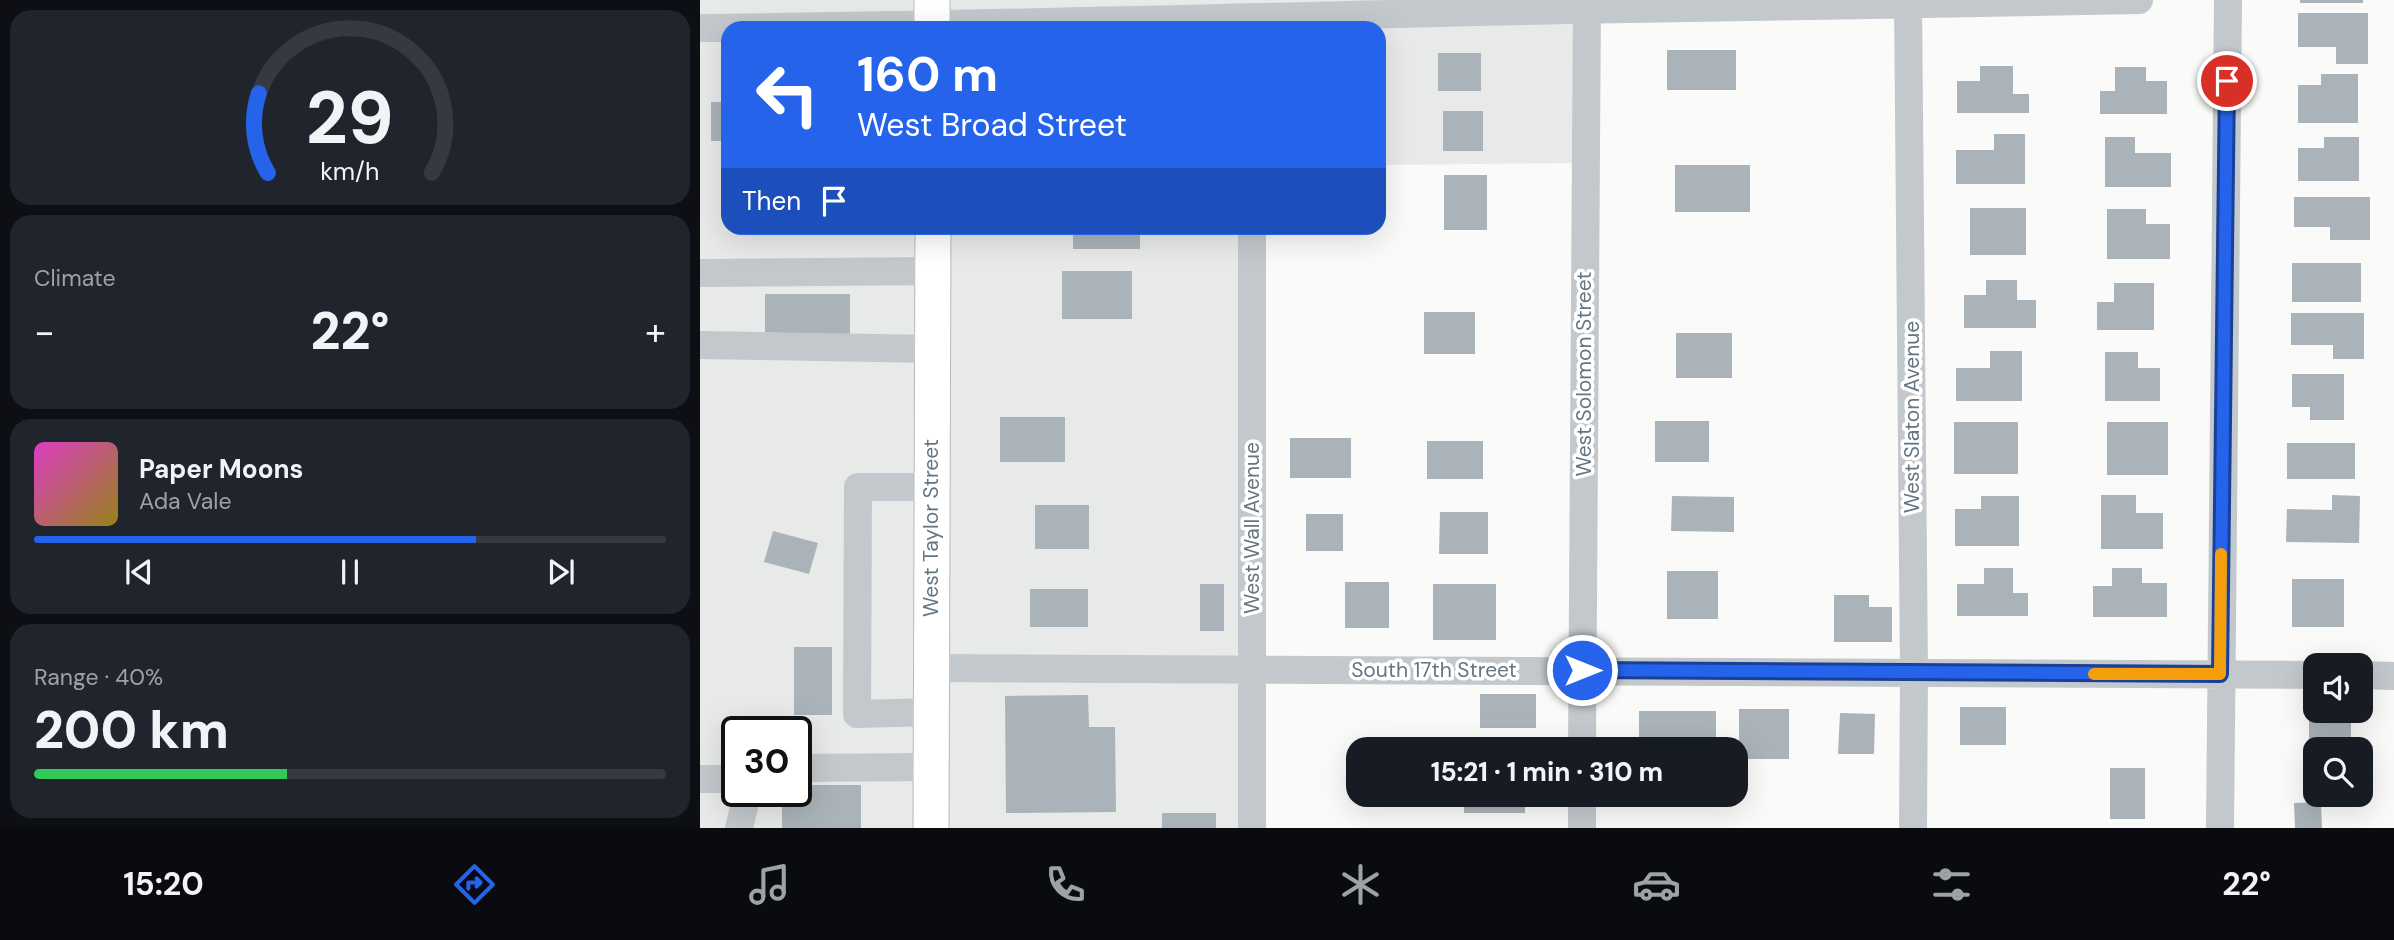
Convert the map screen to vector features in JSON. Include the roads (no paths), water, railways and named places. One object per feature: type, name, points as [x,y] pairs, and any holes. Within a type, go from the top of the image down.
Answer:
[{"type":"main road","name":"West Taylor Street","points":[[931,828],[933,235]]},
{"type":"street","points":[[862,21],[1265,15],[1586,5],[2139,0]]},
{"type":"street","points":[[2220,828],[2228,0]]},
{"type":"street","name":"West Slaton Avenue","points":[[1908,3],[1913,828]]},
{"type":"street","name":"West Solomon Street","points":[[1582,737],[1586,5]]},
{"type":"street","points":[[700,28],[721,27]]},
{"type":"street","name":"West Wall Avenue","points":[[1252,235],[1252,828]]},
{"type":"street","points":[[700,273],[933,271]]},
{"type":"street","points":[[700,345],[932,349]]},
{"type":"street","points":[[931,488],[858,488],[856,713],[931,712]]},
{"type":"street","name":"South 17th Street","points":[[931,668],[2303,675]]},
{"type":"street","points":[[2373,676],[2394,676]]},
{"type":"street","points":[[812,768],[931,767]]},
{"type":"street","points":[[700,779],[721,779]]},
{"type":"street","points":[[739,828],[744,807]]},
{"type":"street","points":[[1582,807],[1582,828]]}]
